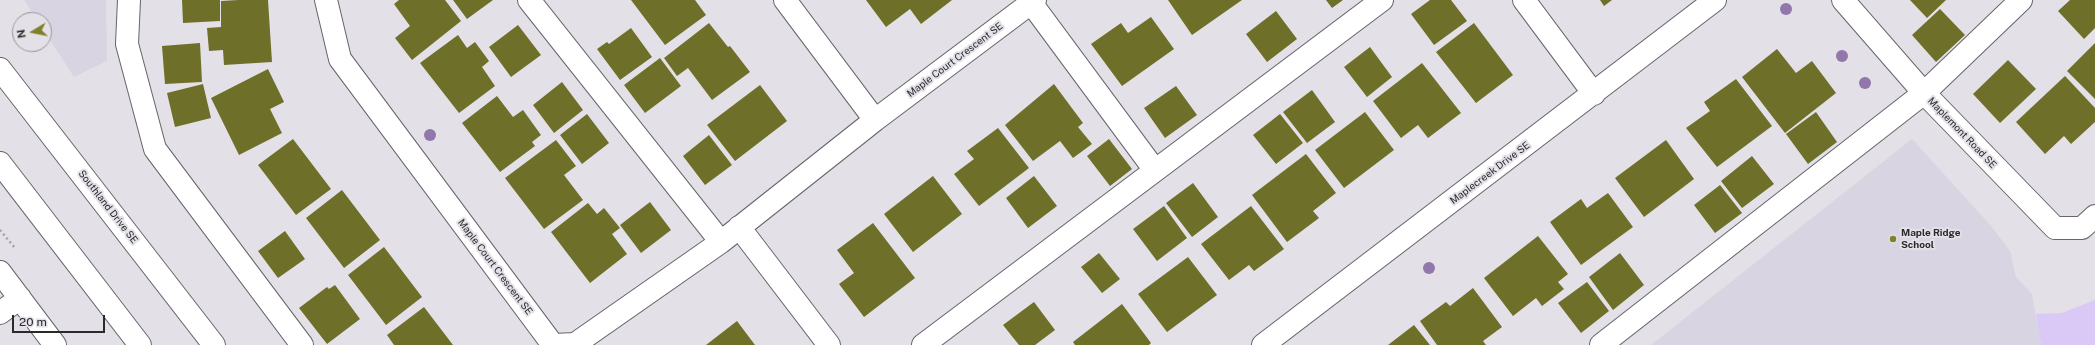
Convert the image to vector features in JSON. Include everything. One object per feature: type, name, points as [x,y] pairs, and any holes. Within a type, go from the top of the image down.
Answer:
[{"type":"street","points":[[129,0],[126,44],[155,149],[302,345]]},
{"type":"street","name":"Maple Court Crescent SE","points":[[326,0],[340,59],[553,345],[575,344],[721,242],[875,120],[1031,1]]},
{"type":"street","points":[[529,0],[721,242]]},
{"type":"street","points":[[785,0],[875,120]]},
{"type":"street","points":[[923,345],[1154,169],[1382,0]]},
{"type":"street","points":[[1524,0],[1594,94]]},
{"type":"street","name":"Maplecreek Drive SE","points":[[1263,345],[1285,339],[1715,0]]},
{"type":"street","name":"Maplemont Road SE","points":[[1843,0],[1924,93],[2055,228],[2082,228],[2095,216]]},
{"type":"street","points":[[1601,345],[1924,93],[2021,0]]},
{"type":"street","points":[[1031,1],[1154,169]]},
{"type":"street","name":"Southland Drive SE","points":[[0,69],[214,345]]},
{"type":"street","points":[[0,163],[140,345]]},
{"type":"street","points":[[739,227],[829,345]]},
{"type":"street","points":[[0,272],[56,345]]},
{"type":"street","points":[[0,313],[20,298]]},
{"type":"shaded area","points":[[24,0],[106,0],[107,61],[74,77],[52,43],[52,12],[32,12]]},
{"type":"shaded area","name":"Maple Ridge School","points":[[1912,139],[1992,227],[2010,251],[2016,277],[2032,294],[2041,345],[1651,345]]},
{"type":"shaded area","points":[[2095,300],[2095,345],[2041,345],[2036,314],[2062,313]]},
{"type":"building","points":[[182,0],[220,0],[220,21],[183,23]]},
{"type":"building","points":[[268,0],[272,62],[224,65],[223,50],[209,51],[207,28],[221,27],[221,1]]},
{"type":"building","points":[[399,0],[445,0],[461,21],[412,60],[395,38],[410,26],[394,4]]},
{"type":"building","points":[[453,0],[493,0],[467,19]]},
{"type":"building","points":[[631,0],[695,0],[706,15],[665,45]]},
{"type":"building","points":[[866,0],[952,0],[921,24],[910,9],[886,27]]},
{"type":"building","points":[[1168,0],[1242,0],[1192,35]]},
{"type":"building","points":[[1326,0],[1343,0],[1332,8]]},
{"type":"building","points":[[1430,0],[1451,0],[1467,21],[1434,45],[1411,14]]},
{"type":"building","points":[[1600,0],[1612,0],[1604,6]]},
{"type":"building","points":[[1910,0],[1946,0],[1927,18]]},
{"type":"building","points":[[2070,0],[2095,0],[2095,28],[2084,39],[2058,11]]},
{"type":"building","points":[[1940,9],[1965,35],[1936,62],[1912,35]]},
{"type":"building","points":[[1276,11],[1297,39],[1267,62],[1246,34]]},
{"type":"building","points":[[1151,17],[1174,49],[1122,86],[1091,44],[1121,23],[1128,33]]},
{"type":"building","points":[[709,23],[728,47],[730,46],[750,72],[712,100],[688,68],[677,76],[664,58]]},
{"type":"building","points":[[1474,23],[1513,75],[1476,103],[1436,52]]},
{"type":"building","points":[[518,25],[541,55],[511,77],[489,47]]},
{"type":"building","points":[[631,28],[652,57],[620,80],[597,49],[607,42],[609,44]]},
{"type":"building","points":[[458,35],[467,48],[475,42],[489,61],[482,67],[495,86],[459,113],[420,63]]},
{"type":"building","points":[[200,43],[202,82],[165,84],[162,46]]},
{"type":"building","points":[[2095,43],[2095,99],[2067,71]]},
{"type":"building","points":[[1370,47],[1392,77],[1367,97],[1344,67]]},
{"type":"building","points":[[1777,49],[1796,73],[1812,61],[1836,93],[1785,133],[1742,77]]},
{"type":"building","points":[[660,58],[681,86],[645,113],[624,85]]},
{"type":"building","points":[[2008,60],[2036,89],[2000,123],[1973,94]]},
{"type":"building","points":[[1422,63],[1461,113],[1428,138],[1418,125],[1401,138],[1373,101]]},
{"type":"building","points":[[268,69],[284,102],[270,109],[282,133],[239,155],[211,98]]},
{"type":"building","points":[[2065,76],[2095,108],[2095,122],[2071,144],[2064,136],[2045,154],[2016,122]]},
{"type":"building","points":[[1736,79],[1772,126],[1717,167],[1686,128],[1710,111],[1704,102]]},
{"type":"building","points":[[562,82],[583,110],[554,133],[533,105]]},
{"type":"building","points":[[203,84],[211,118],[175,127],[167,93]]},
{"type":"building","points":[[1054,84],[1083,123],[1078,127],[1092,144],[1073,158],[1060,141],[1033,161],[1005,125]]},
{"type":"building","points":[[760,85],[787,121],[735,161],[707,125]]},
{"type":"building","points":[[1176,86],[1197,115],[1165,138],[1144,108]]},
{"type":"building","points":[[1312,90],[1335,122],[1307,143],[1283,112]]},
{"type":"building","points":[[497,96],[513,117],[523,110],[541,135],[532,142],[535,146],[500,172],[462,123]]},
{"type":"building","points":[[1365,112],[1394,150],[1344,188],[1315,150]]},
{"type":"building","points":[[1816,112],[1837,142],[1808,164],[1786,134]]},
{"type":"building","points":[[587,114],[609,143],[582,164],[560,135]]},
{"type":"building","points":[[1280,114],[1303,143],[1276,164],[1253,135]]},
{"type":"building","points":[[998,128],[1029,168],[979,206],[954,174],[974,159],[967,151]]},
{"type":"building","points":[[709,135],[732,165],[705,185],[683,156]]},
{"type":"building","points":[[293,139],[331,189],[296,215],[258,165]]},
{"type":"building","points":[[1109,139],[1132,169],[1110,186],[1087,156]]},
{"type":"building","points":[[556,140],[576,166],[564,175],[583,200],[544,229],[505,178]]},
{"type":"building","points":[[1666,140],[1694,179],[1644,217],[1615,178]]},
{"type":"building","points":[[1306,154],[1336,193],[1313,211],[1319,218],[1287,242],[1252,195]]},
{"type":"building","points":[[1752,156],[1774,184],[1742,208],[1721,181]]},
{"type":"building","points":[[933,176],[962,214],[913,252],[884,214]]},
{"type":"building","points":[[1034,176],[1057,206],[1028,228],[1006,198]]},
{"type":"building","points":[[1193,183],[1218,217],[1192,237],[1166,203]]},
{"type":"building","points":[[1720,185],[1742,213],[1715,233],[1694,205]]},
{"type":"building","points":[[342,190],[380,240],[344,268],[306,218]]},
{"type":"building","points":[[1608,193],[1633,227],[1581,265],[1550,222],[1581,199],[1587,208]]},
{"type":"building","points":[[650,202],[671,230],[641,253],[620,225]]},
{"type":"building","points":[[588,203],[597,214],[604,208],[620,228],[612,234],[627,254],[590,283],[551,232]]},
{"type":"building","points":[[1164,206],[1187,238],[1157,261],[1133,229]]},
{"type":"building","points":[[1251,206],[1284,249],[1254,271],[1249,265],[1229,280],[1201,244]]},
{"type":"building","points":[[873,223],[915,278],[864,317],[839,284],[854,273],[837,250]]},
{"type":"building","points":[[285,231],[305,259],[278,278],[258,251]]},
{"type":"building","points":[[1538,236],[1568,274],[1558,282],[1564,289],[1542,306],[1536,298],[1513,316],[1484,278]]},
{"type":"building","points":[[384,247],[422,297],[386,325],[348,275]]},
{"type":"building","points":[[1099,253],[1120,279],[1102,293],[1081,267]]},
{"type":"building","points":[[1620,253],[1644,285],[1613,310],[1589,277]]},
{"type":"building","points":[[1188,257],[1217,295],[1167,332],[1138,294]]},
{"type":"building","points":[[1587,282],[1609,311],[1581,333],[1558,303]]},
{"type":"building","points":[[335,285],[360,319],[327,344],[299,308],[327,287],[329,289]]},
{"type":"building","points":[[1473,288],[1502,327],[1483,341],[1486,345],[1437,345],[1420,321],[1446,302],[1450,306]]},
{"type":"building","points":[[1034,302],[1055,330],[1035,345],[1019,345],[1003,325]]},
{"type":"building","points":[[1122,304],[1151,343],[1149,345],[1075,345],[1073,342]]},
{"type":"building","points":[[424,307],[453,345],[394,345],[387,335]]},
{"type":"building","points":[[737,321],[755,345],[706,345]]},
{"type":"building","points":[[1414,325],[1430,345],[1388,345]]},
{"type":"place","name":"Maple Ridge School","points":[[1893,239]]}]
